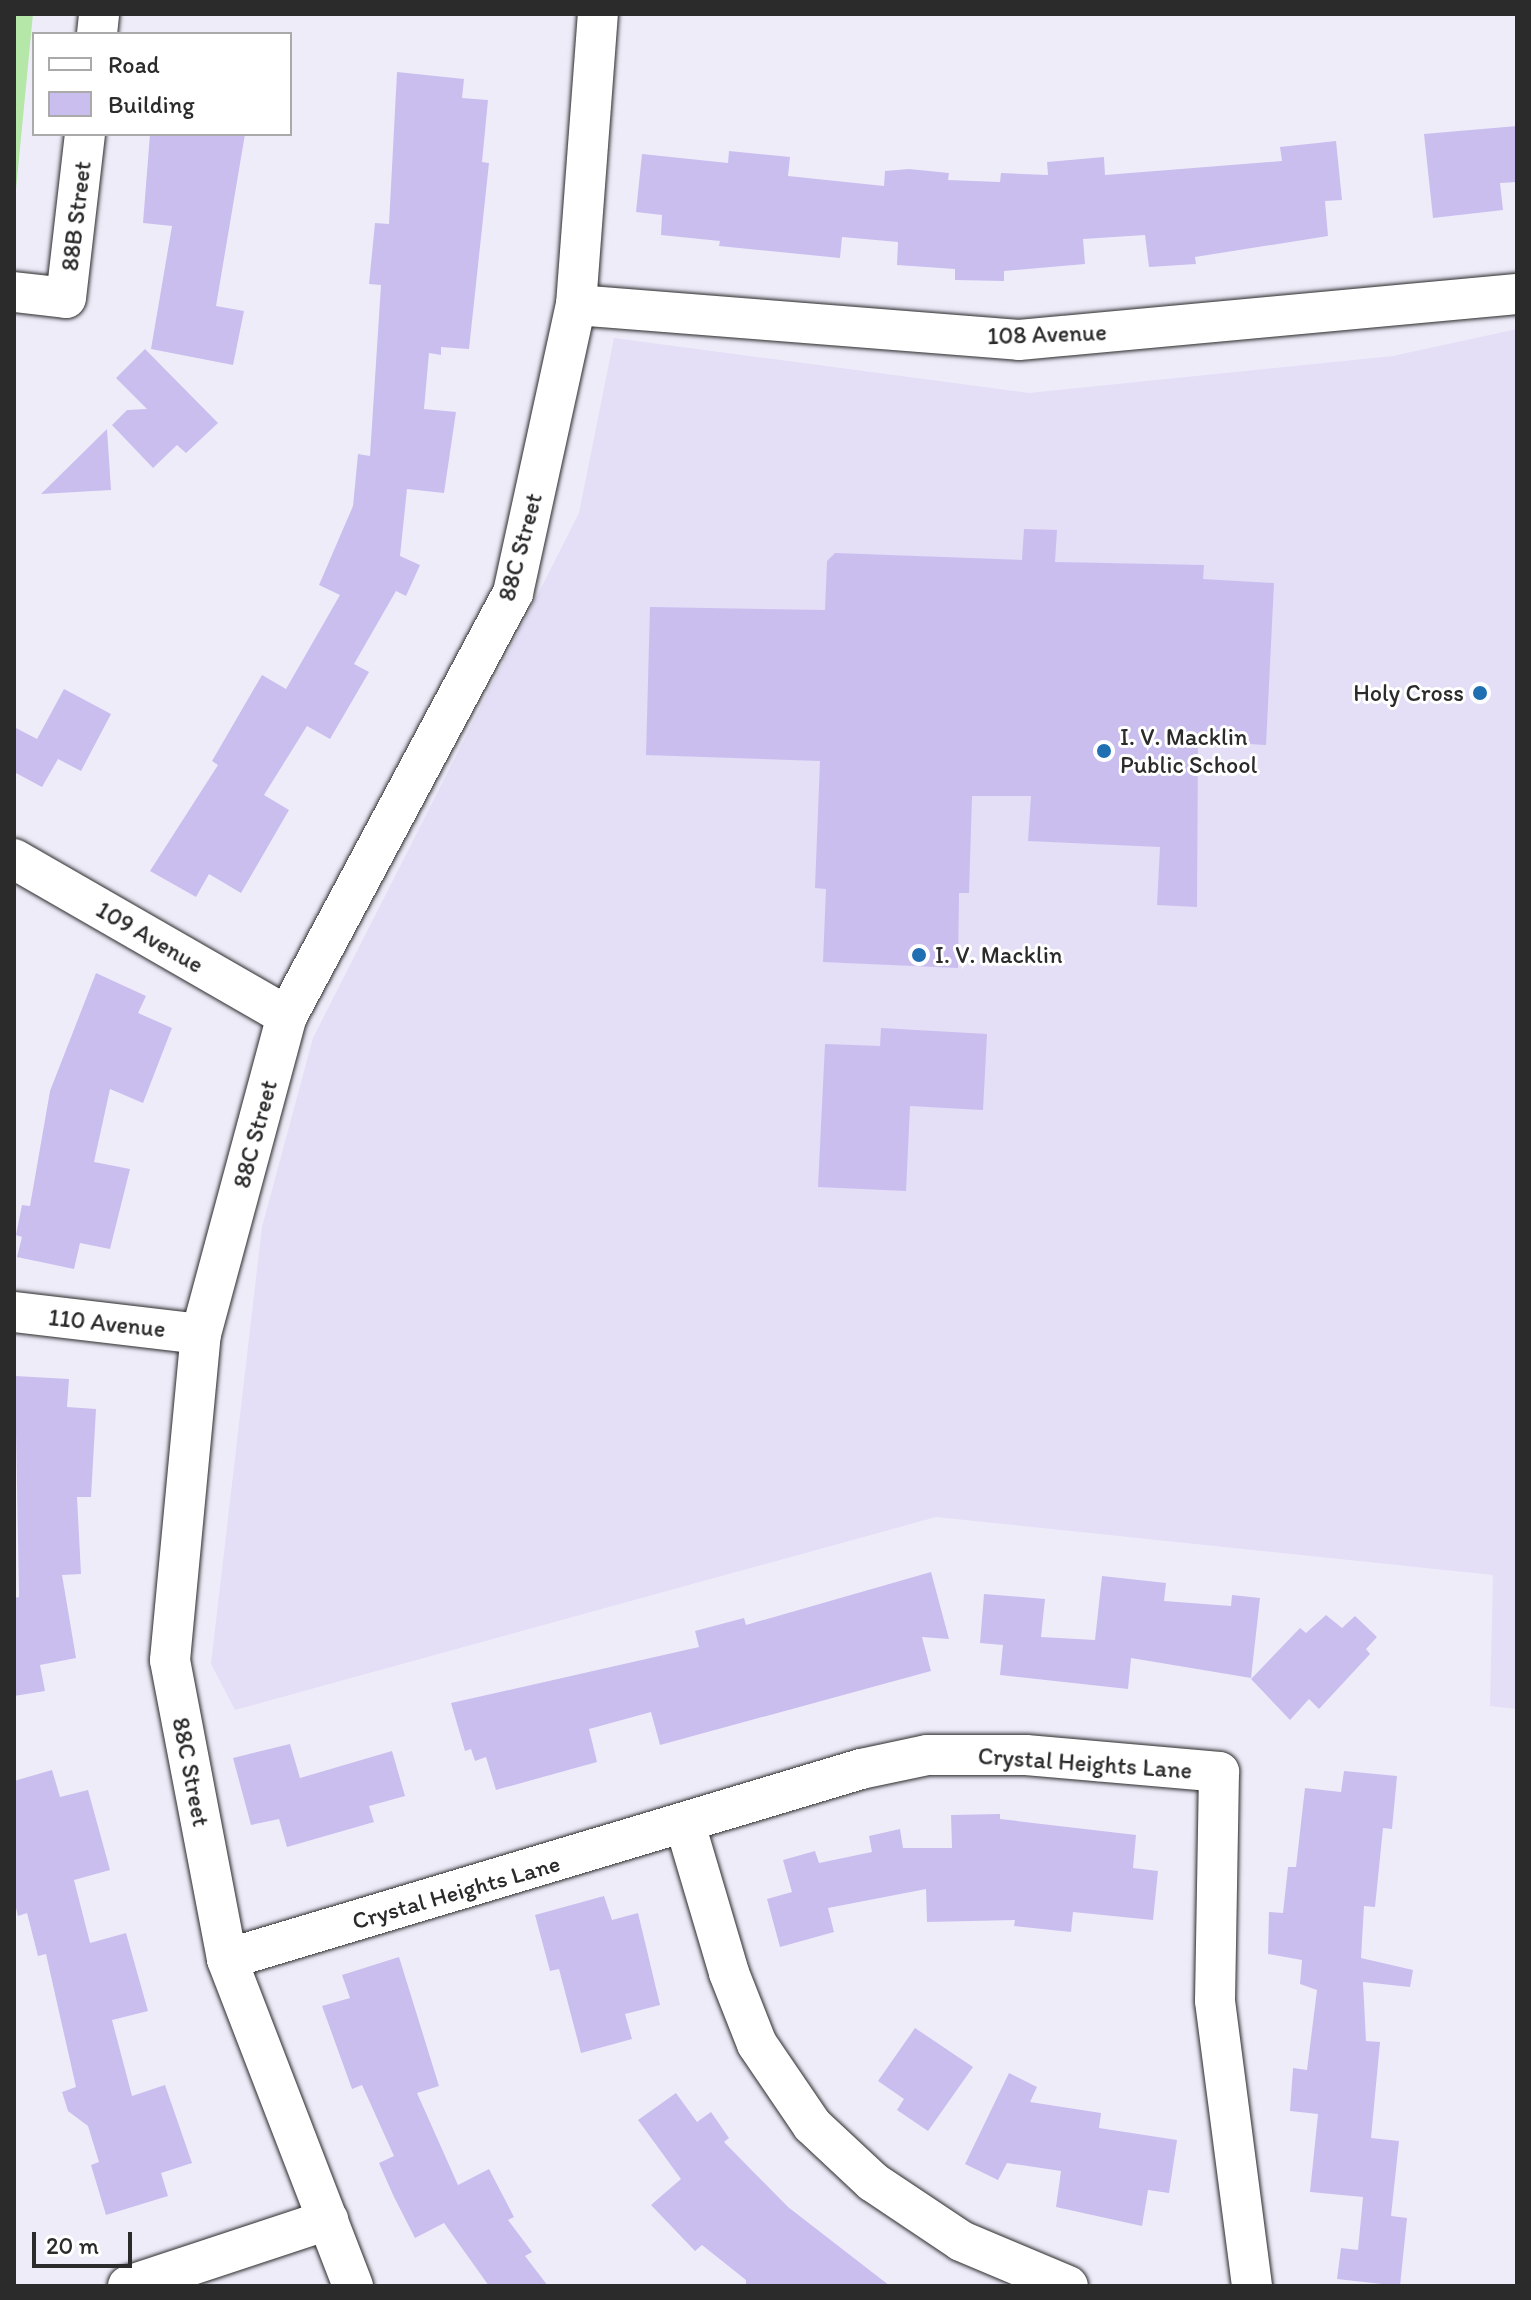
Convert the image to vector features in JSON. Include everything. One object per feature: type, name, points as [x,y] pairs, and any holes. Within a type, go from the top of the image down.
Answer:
[{"type":"street","name":"88C Street","points":[[353,2286],[227,1959],[170,1660],[201,1334],[287,1016],[513,593],[576,305],[598,14]]},
{"type":"street","name":"88B Street","points":[[14,292],[66,298],[85,136]]},
{"type":"street","name":"108 Avenue","points":[[576,305],[1019,340],[1517,294]]},
{"type":"street","name":"109 Avenue","points":[[14,859],[287,1016]]},
{"type":"street","name":"110 Avenue","points":[[14,1312],[201,1334]]},
{"type":"street","name":"Crystal Heights Lane","points":[[227,1959],[861,1769],[927,1755],[1026,1755],[1219,1772],[1215,2001],[1252,2286]]},
{"type":"street","points":[[685,1824],[729,1973],[757,2044],[812,2125],[873,2182],[961,2241],[1068,2286]]},
{"type":"street","points":[[128,2286],[328,2220]]},
{"type":"shaded area","name":"I. V. Macklin","points":[[1517,329],[1517,1709],[1490,1706],[1493,1575],[936,1517],[235,1710],[211,1664],[262,1227],[313,1038],[579,513],[614,338],[1029,393],[1393,356]]},
{"type":"green space","points":[[14,14],[33,14],[14,210]]},
{"type":"building","points":[[397,72],[464,79],[462,98],[488,100],[482,162],[489,163],[469,349],[441,347],[441,355],[429,353],[424,409],[456,412],[444,493],[407,489],[400,556],[420,565],[406,596],[396,591],[354,664],[369,672],[330,739],[307,726],[264,795],[289,810],[241,893],[209,874],[196,897],[150,871],[218,765],[212,761],[262,675],[286,689],[340,595],[319,585],[353,506],[358,454],[370,456],[381,285],[369,284],[375,223],[389,224]]},
{"type":"building","points":[[1517,126],[1517,182],[1500,183],[1503,210],[1433,218],[1424,134]]},
{"type":"building","points":[[150,136],[245,136],[216,306],[244,311],[233,365],[151,349],[172,226],[143,223]]},
{"type":"building","points":[[1336,141],[1342,200],[1325,201],[1328,236],[1195,257],[1196,264],[1149,267],[1145,235],[1083,239],[1085,264],[1004,271],[1004,281],[955,280],[955,269],[897,265],[898,242],[842,237],[840,258],[719,246],[720,241],[661,235],[662,215],[636,212],[642,154],[728,163],[729,151],[790,157],[788,176],[884,186],[885,171],[909,169],[949,173],[948,180],[1000,182],[1001,173],[1048,175],[1047,162],[1104,157],[1105,175],[1282,161],[1280,147]]},
{"type":"building","points":[[145,349],[218,423],[186,453],[177,445],[153,468],[112,425],[127,410],[147,409],[116,378]]},
{"type":"building","points":[[107,429],[111,490],[41,494]]},
{"type":"building","name":"I. V. Macklin Public School","points":[[1024,529],[1057,530],[1055,562],[1204,565],[1203,579],[1274,583],[1266,745],[1198,741],[1197,907],[1157,905],[1160,847],[1028,841],[1031,796],[972,796],[969,893],[959,893],[958,968],[823,962],[826,889],[815,888],[820,761],[646,755],[650,607],[825,610],[827,561],[835,553],[1022,560]]},
{"type":"building","points":[[64,689],[111,714],[81,771],[58,759],[42,787],[14,772],[14,727],[37,739]]},
{"type":"building","points":[[96,973],[146,996],[138,1013],[172,1028],[143,1103],[110,1089],[94,1162],[130,1169],[110,1249],[80,1243],[74,1269],[17,1257],[22,1237],[16,1235],[22,1205],[30,1206],[50,1091]]},
{"type":"building","points":[[881,1028],[987,1034],[983,1110],[910,1106],[906,1191],[818,1187],[825,1044],[880,1046]]},
{"type":"building","points":[[15,1376],[69,1379],[67,1407],[96,1409],[91,1497],[77,1497],[81,1574],[62,1575],[76,1658],[40,1665],[45,1691],[14,1696],[14,1598],[19,1597]]},
{"type":"building","points":[[931,1572],[949,1639],[922,1637],[931,1671],[660,1745],[651,1712],[589,1729],[597,1762],[496,1790],[486,1757],[475,1761],[471,1749],[465,1751],[451,1703],[699,1647],[695,1631],[744,1618],[746,1625]]},
{"type":"building","points":[[1102,1576],[1166,1583],[1164,1601],[1231,1606],[1232,1595],[1260,1598],[1251,1678],[1131,1658],[1128,1689],[1000,1675],[1003,1645],[980,1643],[984,1594],[1045,1599],[1041,1637],[1095,1640]]},
{"type":"building","points":[[1326,1615],[1342,1628],[1355,1616],[1377,1637],[1366,1649],[1370,1654],[1319,1709],[1309,1699],[1290,1720],[1251,1679],[1300,1628],[1306,1633]]},
{"type":"building","points":[[290,1744],[300,1778],[392,1751],[405,1796],[369,1806],[374,1822],[287,1847],[279,1819],[251,1825],[233,1758]]},
{"type":"building","points":[[52,1770],[60,1797],[88,1790],[110,1870],[74,1880],[90,1943],[126,1933],[148,2011],[112,2020],[132,2096],[165,2085],[192,2163],[161,2173],[168,2196],[106,2215],[91,2165],[99,2162],[88,2126],[68,2111],[62,2092],[76,2087],[46,1954],[38,1956],[27,1913],[18,1916],[14,1900],[14,1781]]},
{"type":"building","points":[[1344,1771],[1397,1776],[1392,1829],[1383,1828],[1375,1907],[1364,1906],[1361,1958],[1413,1970],[1410,1987],[1363,1982],[1366,2041],[1380,2042],[1371,2138],[1399,2141],[1391,2216],[1407,2218],[1400,2286],[1337,2279],[1341,2248],[1358,2250],[1363,2197],[1310,2192],[1318,2114],[1290,2111],[1293,2068],[1307,2070],[1317,1990],[1300,1984],[1302,1960],[1268,1954],[1269,1912],[1283,1913],[1288,1867],[1296,1867],[1305,1788],[1341,1792]]},
{"type":"building","points":[[1000,1814],[1000,1819],[1136,1835],[1133,1868],[1158,1871],[1153,1920],[1073,1912],[1071,1932],[1014,1926],[1015,1920],[927,1922],[926,1889],[828,1908],[834,1932],[780,1947],[767,1899],[792,1892],[783,1860],[815,1851],[819,1863],[872,1852],[869,1836],[900,1829],[903,1848],[952,1848],[951,1815]]},
{"type":"building","points":[[604,1896],[612,1920],[638,1913],[660,2005],[625,2014],[632,2039],[581,2053],[559,1969],[550,1971],[535,1915]]},
{"type":"building","points":[[399,1957],[439,2086],[417,2093],[458,2185],[489,2169],[514,2217],[508,2220],[532,2252],[525,2256],[548,2286],[489,2286],[444,2223],[415,2238],[394,2197],[379,2163],[394,2156],[362,2085],[352,2089],[322,2006],[350,1998],[342,1975]]},
{"type":"building","points":[[915,2028],[973,2067],[928,2131],[897,2110],[904,2099],[878,2081]]},
{"type":"building","points":[[1009,2073],[1037,2087],[1030,2102],[1101,2113],[1099,2128],[1177,2140],[1169,2193],[1148,2190],[1142,2226],[1056,2207],[1061,2171],[1007,2163],[998,2180],[965,2164]]},
{"type":"building","points":[[676,2093],[697,2122],[711,2112],[729,2138],[724,2142],[788,2207],[890,2286],[746,2286],[746,2280],[702,2245],[695,2251],[651,2205],[681,2179],[638,2120]]},
{"type":"place","name":"Holy Cross","points":[[1480,693]]},
{"type":"place","name":"I. V. Macklin Public School","points":[[1104,751]]},
{"type":"place","name":"I. V. Macklin","points":[[919,955]]}]
